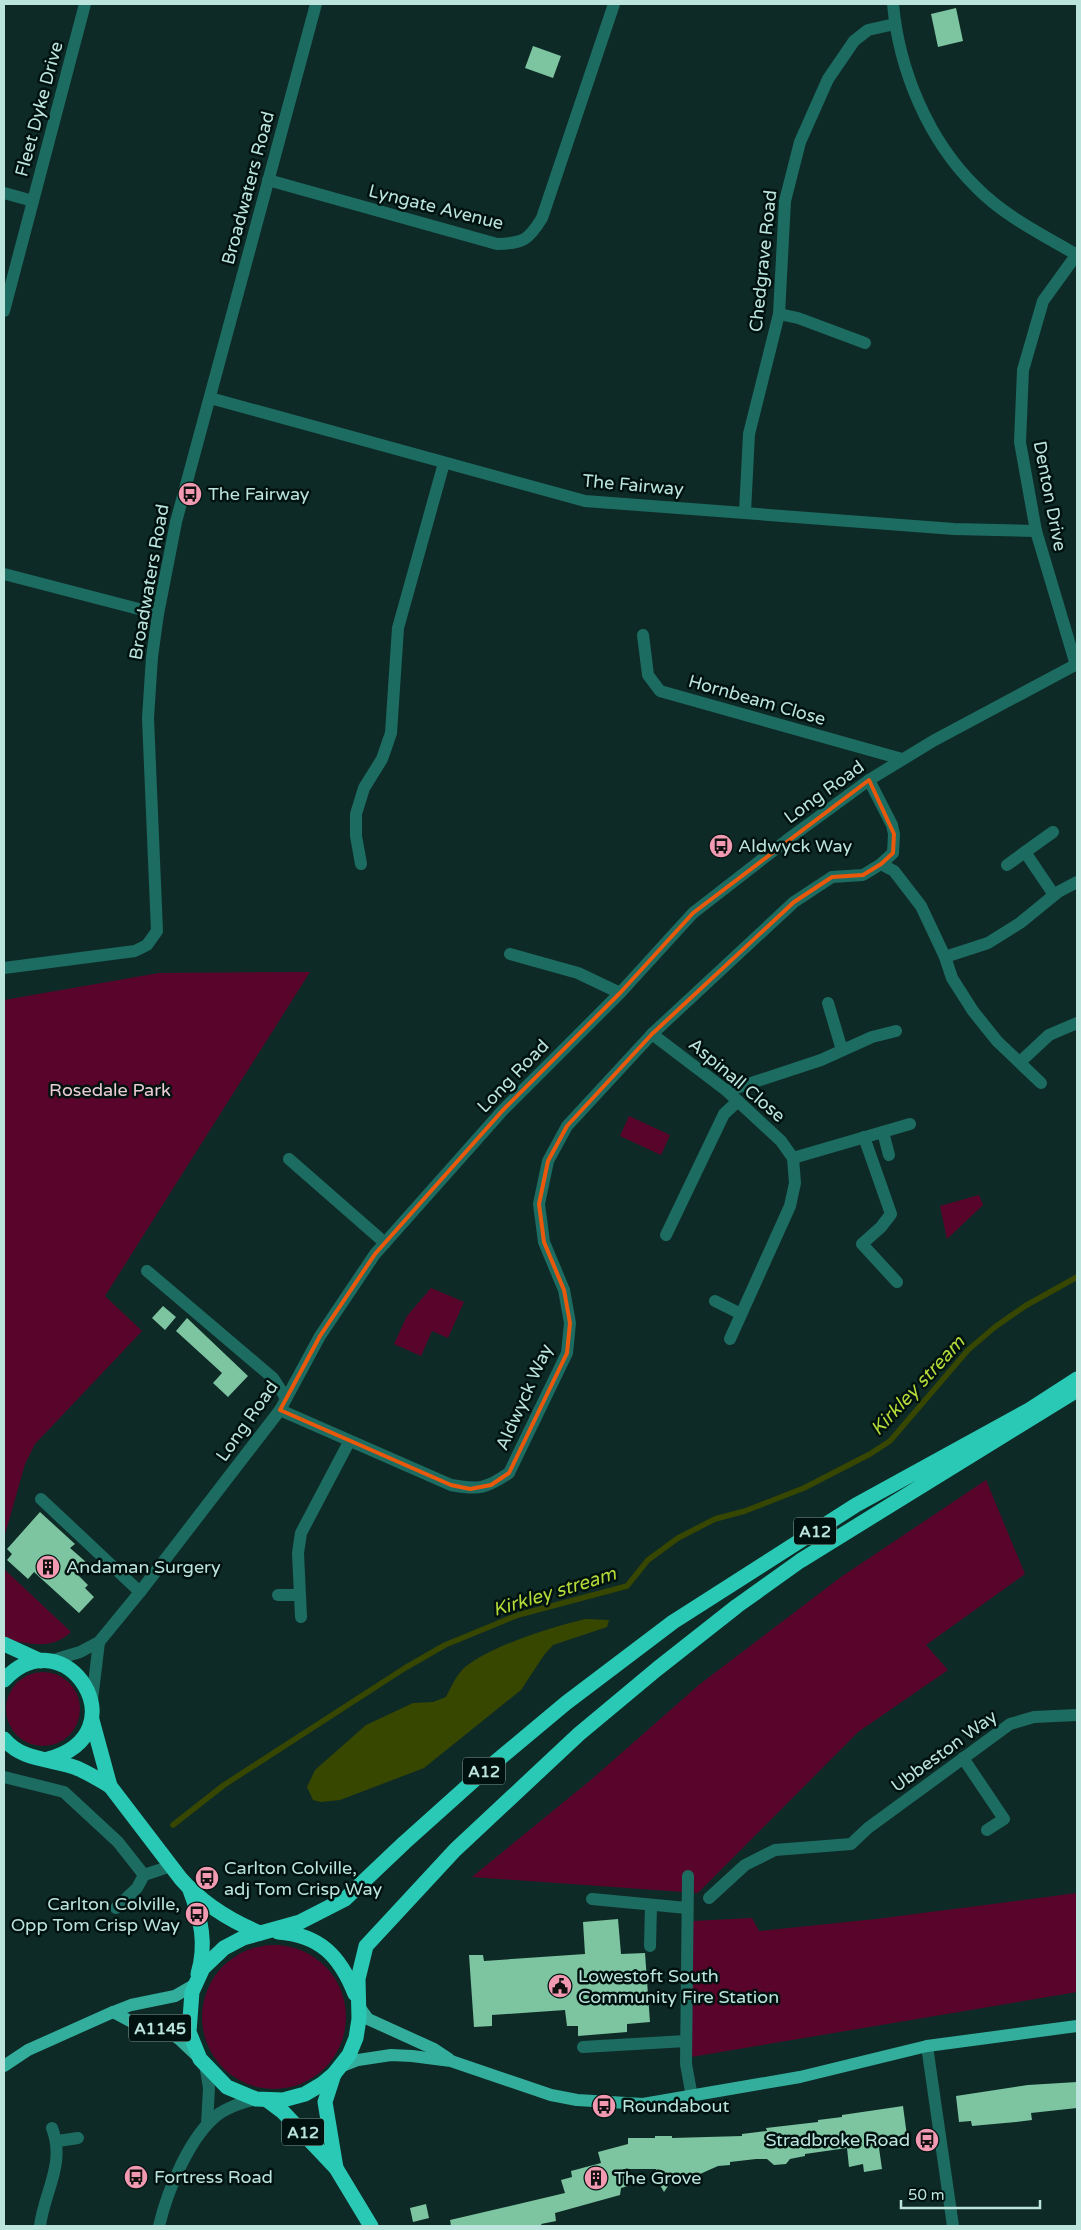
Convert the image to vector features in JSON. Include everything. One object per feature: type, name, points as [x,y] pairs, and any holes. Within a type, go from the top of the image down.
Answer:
[{"type":"highway","name":"A12","points":[[266,1932],[308,1919],[345,1899],[481,1774],[566,1703],[673,1622],[856,1505],[1029,1410],[1077,1379]]},
{"type":"highway","name":"A12","points":[[357,2002],[358,1979],[366,1946],[455,1850],[579,1734],[664,1663],[737,1606],[800,1561],[1077,1390]]},
{"type":"highway","points":[[4,1644],[46,1661],[65,1665],[77,1674],[86,1686],[92,1700],[92,1720],[110,1786],[190,1889],[230,1919],[266,1932],[297,1934],[313,1940],[330,1952],[349,1979],[357,2002],[359,2019],[356,2038],[349,2055],[337,2070],[305,2094],[283,2100],[261,2099],[227,2087],[202,2061],[189,2032],[192,1992],[202,1962],[203,1936],[190,1889]]},
{"type":"highway","points":[[4,1680],[12,1671],[26,1664],[46,1661]]},
{"type":"highway","points":[[48,1759],[63,1755],[76,1747],[86,1734],[92,1720]]},
{"type":"highway","points":[[4,1739],[11,1747],[23,1755],[48,1759],[78,1769],[110,1786]]},
{"type":"highway","points":[[195,1982],[203,1968],[224,1948],[243,1938],[266,1932]]},
{"type":"highway","name":"A12","points":[[336,2168],[326,2102],[337,2070]]},
{"type":"highway","name":"A12","points":[[261,2099],[283,2112],[336,2168],[371,2226]]},
{"type":"main road","name":"A1145","points":[[4,2066],[28,2050],[113,2012],[175,1996],[195,1982]]},
{"type":"main road","points":[[357,2002],[368,2019],[434,2049],[451,2061]]},
{"type":"main road","name":"A1145","points":[[113,2012],[130,2021],[150,2024],[167,2031],[180,2040],[202,2061]]},
{"type":"main road","points":[[337,2070],[358,2060],[392,2055],[451,2061],[535,2090],[577,2100],[643,2104],[800,2077],[927,2046],[1077,2026]]},
{"type":"street","name":"Fleet Dyke Drive","points":[[4,311],[85,4]]},
{"type":"street","name":"Broadwaters Road","points":[[4,968],[136,951],[147,945],[157,932],[148,718],[152,657],[158,614],[176,522],[316,4]]},
{"type":"street","name":"Lyngate Avenue","points":[[268,180],[497,244],[517,243],[532,234],[542,218],[614,4]]},
{"type":"street","points":[[893,4],[895,24],[911,86],[940,143],[976,188],[1014,218],[1077,255]]},
{"type":"street","name":"Chedgrave Road","points":[[745,512],[749,434],[779,314],[785,201],[800,142],[828,79],[854,41],[868,30],[895,24]]},
{"type":"street","points":[[4,193],[33,201]]},
{"type":"street","name":"Denton Drive","points":[[1077,255],[1043,301],[1023,370],[1020,442],[1036,531],[1077,664]]},
{"type":"street","points":[[779,314],[798,318],[865,343]]},
{"type":"street","name":"The Fairway","points":[[210,398],[585,501],[954,529],[1036,531]]},
{"type":"street","points":[[361,864],[356,836],[356,814],[364,788],[382,759],[391,734],[398,628],[444,463]]},
{"type":"street","points":[[4,574],[158,614]]},
{"type":"street","name":"Hornbeam Close","points":[[643,635],[648,674],[660,692],[902,759]]},
{"type":"street","name":"Long Road","points":[[46,1661],[80,1652],[98,1642],[140,1592],[280,1410],[320,1336],[374,1254],[503,1110],[620,993],[693,913],[791,837],[869,780],[902,759],[1077,664]]},
{"type":"street","points":[[869,780],[892,825],[894,834],[893,853],[881,864],[894,871],[921,906],[945,957],[952,978],[973,1011],[997,1041],[1041,1083]]},
{"type":"street","points":[[1007,865],[1052,832]]},
{"type":"street","points":[[1025,852],[1054,895]]},
{"type":"street","name":"Aldwyck Way","points":[[280,1410],[349,1442],[451,1485],[470,1489],[491,1485],[509,1473],[566,1353],[570,1323],[565,1298],[544,1242],[539,1204],[548,1161],[567,1126],[652,1034],[794,902],[832,877],[863,875],[881,864]]},
{"type":"street","points":[[945,957],[988,943],[1020,923],[1054,895],[1077,882]]},
{"type":"street","points":[[510,954],[578,972],[620,993]]},
{"type":"street","points":[[828,1003],[842,1050]]},
{"type":"street","points":[[1020,1062],[1049,1035],[1077,1023]]},
{"type":"street","points":[[727,1091],[821,1060],[872,1037],[896,1032]]},
{"type":"street","name":"Aspinall Close","points":[[652,1034],[727,1091],[781,1140],[793,1158]]},
{"type":"street","points":[[666,1235],[724,1114],[738,1101]]},
{"type":"street","points":[[730,1339],[790,1206],[795,1182],[793,1158],[910,1124]]},
{"type":"street","points":[[883,1132],[889,1155]]},
{"type":"street","points":[[864,1137],[891,1214],[881,1227],[862,1244],[897,1282]]},
{"type":"street","points":[[289,1159],[384,1243]]},
{"type":"street","points":[[147,1272],[273,1378],[286,1398]]},
{"type":"street","points":[[715,1301],[741,1314]]},
{"type":"street","points":[[301,1617],[298,1553],[301,1533],[349,1442]]},
{"type":"street","points":[[41,1499],[140,1592]]},
{"type":"street","points":[[278,1595],[299,1595]]},
{"type":"street","points":[[92,1700],[98,1642]]},
{"type":"street","name":"Ubbeston Way","points":[[709,1898],[745,1865],[775,1850],[851,1844],[868,1828],[1010,1724],[1034,1717],[1077,1715]]},
{"type":"street","points":[[4,1751],[23,1755]]},
{"type":"street","points":[[964,1758],[1004,1819],[987,1830]]},
{"type":"street","points":[[4,1777],[64,1792],[118,1842],[144,1876]]},
{"type":"street","points":[[116,1908],[137,1888],[144,1876],[171,1866]]},
{"type":"street","points":[[688,1876],[686,2064],[692,2097]]},
{"type":"street","points":[[592,1899],[687,1908]]},
{"type":"street","points":[[650,1946],[651,1905]]},
{"type":"street","points":[[583,2048],[686,2041]]},
{"type":"street","points":[[927,2046],[953,2226]]},
{"type":"street","points":[[202,2061],[209,2088],[207,2124]]},
{"type":"street","points":[[159,2226],[165,2202],[173,2182],[207,2124],[220,2113],[234,2105],[261,2099]]},
{"type":"street","points":[[40,2226],[54,2179],[58,2141],[52,2128]]},
{"type":"street","points":[[58,2141],[78,2138]]},
{"type":"highlighted area","points":[[869,780],[894,834],[893,853],[881,864],[863,875],[832,877],[794,902],[652,1034],[567,1126],[548,1161],[539,1204],[544,1242],[564,1290],[570,1323],[567,1353],[509,1473],[491,1485],[470,1489],[451,1485],[280,1410],[320,1336],[375,1254],[503,1110],[620,993],[693,913]]},
{"type":"green space","name":"Rosedale Park","points":[[310,972],[105,1296],[142,1331],[35,1444],[25,1464],[4,1538],[4,1000],[159,973]]},
{"type":"green space","points":[[629,1116],[670,1135],[661,1155],[620,1136]]},
{"type":"green space","points":[[979,1195],[983,1205],[947,1239],[940,1206]]},
{"type":"green space","points":[[431,1288],[464,1302],[448,1338],[432,1331],[421,1356],[394,1344],[407,1316]]},
{"type":"green space","points":[[986,1480],[1025,1574],[926,1645],[948,1670],[858,1732],[698,1893],[472,1877],[592,1779],[700,1684],[841,1577]]},
{"type":"green space","points":[[4,1569],[71,1632],[64,1638],[41,1644],[7,1640],[4,1637]]},
{"type":"green space","points":[[36,1672],[50,1672],[64,1678],[74,1688],[80,1702],[78,1723],[64,1740],[50,1746],[36,1746],[22,1740],[12,1730],[6,1716],[6,1702],[12,1688],[22,1678]]},
{"type":"green space","points":[[1077,1893],[1077,1992],[691,2057],[693,1921],[752,1918],[759,1931],[876,1919]]},
{"type":"green space","points":[[274,1945],[301,1951],[314,1957],[325,1966],[334,1977],[340,1990],[346,2017],[340,2044],[334,2057],[325,2068],[314,2077],[301,2083],[274,2089],[247,2083],[234,2077],[223,2068],[214,2057],[208,2044],[202,2017],[208,1990],[214,1977],[223,1966],[234,1957],[247,1951]]},
{"type":"shaded area","points":[[585,1619],[609,1620],[607,1627],[553,1645],[544,1655],[521,1690],[424,1768],[340,1800],[321,1802],[313,1800],[307,1787],[315,1770],[366,1725],[413,1703],[433,1702],[446,1697],[456,1678],[464,1668],[490,1652],[539,1632]]},
{"type":"building","points":[[956,8],[963,41],[938,47],[931,14]]},
{"type":"building","points":[[533,46],[561,56],[553,78],[525,68]]},
{"type":"building","points":[[163,1306],[176,1317],[165,1330],[152,1318]]},
{"type":"building","points":[[187,1318],[248,1376],[228,1397],[213,1383],[222,1373],[176,1331]]},
{"type":"building","name":"Andaman Surgery","points":[[40,1512],[75,1544],[70,1548],[86,1562],[76,1573],[88,1585],[85,1588],[94,1597],[79,1613],[34,1572],[28,1579],[7,1560],[12,1554],[7,1549]]},
{"type":"building","name":"Lowestoft South Community Fire Station","points":[[618,1919],[621,1954],[645,1953],[650,2022],[627,2024],[627,2032],[578,2036],[578,2026],[567,2026],[565,2010],[492,2015],[492,2026],[474,2027],[469,1955],[483,1955],[484,1961],[585,1954],[583,1922]]},
{"type":"building","points":[[1077,2082],[1077,2108],[1031,2113],[1032,2120],[1016,2122],[972,2126],[971,2121],[959,2122],[956,2096],[1028,2085]]},
{"type":"building","points":[[903,2106],[907,2136],[892,2137],[892,2141],[887,2142],[887,2147],[879,2148],[882,2169],[864,2172],[863,2164],[849,2167],[847,2148],[805,2154],[805,2156],[790,2159],[786,2164],[774,2165],[767,2159],[756,2159],[730,2162],[730,2165],[718,2166],[700,2174],[672,2174],[672,2180],[664,2192],[656,2178],[656,2169],[623,2169],[628,2186],[621,2188],[620,2195],[555,2213],[556,2221],[541,2224],[542,2226],[451,2226],[450,2220],[565,2193],[561,2180],[572,2177],[571,2171],[601,2163],[598,2152],[628,2144],[628,2138],[655,2138],[655,2136],[672,2136],[672,2138],[742,2136],[742,2134],[767,2131],[766,2128],[818,2122],[818,2120],[842,2117],[842,2115]]},
{"type":"building","points":[[426,2204],[429,2218],[413,2222],[410,2208]]},
{"type":"waterway","name":"Kirkley stream","points":[[173,1825],[224,1785],[405,1668],[445,1645],[518,1615],[627,1586],[648,1560],[678,1538],[715,1519],[745,1511],[804,1488],[870,1454],[890,1441],[968,1350],[995,1327],[1025,1306],[1077,1277]]},
{"type":"place","name":"The Fairway","points":[[190,494]]},
{"type":"place","name":"Aldwyck Way","points":[[721,846]]},
{"type":"place","name":"Andaman Surgery","points":[[48,1567]]},
{"type":"place","name":"Carlton Colville, adj Tom Crisp Way","points":[[207,1878]]},
{"type":"place","name":"Carlton Colville, Opp Tom Crisp Way","points":[[197,1914]]},
{"type":"place","name":"Lowestoft South Community Fire Station","points":[[560,1986]]},
{"type":"place","name":"Roundabout","points":[[604,2106]]},
{"type":"place","name":"Stradbroke Road","points":[[927,2140]]},
{"type":"place","name":"Fortress Road","points":[[136,2177]]},
{"type":"place","name":"The Grove","points":[[596,2178]]}]
